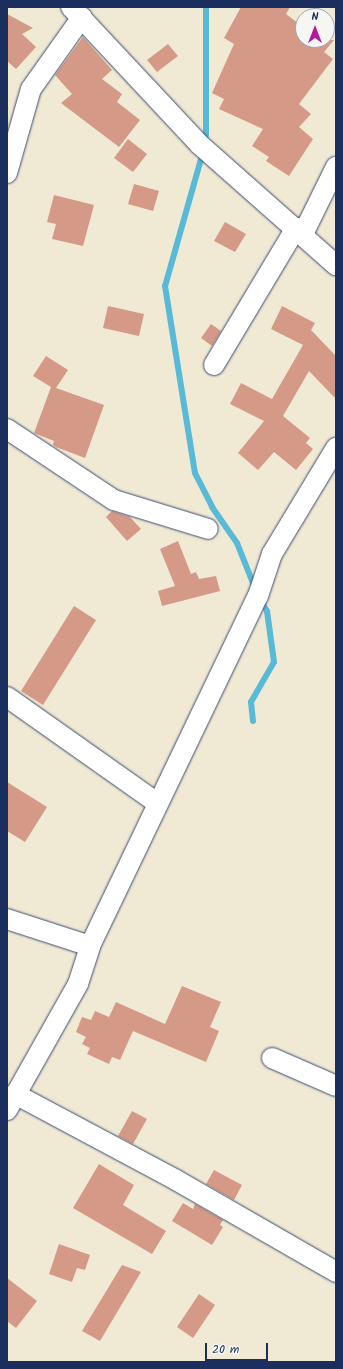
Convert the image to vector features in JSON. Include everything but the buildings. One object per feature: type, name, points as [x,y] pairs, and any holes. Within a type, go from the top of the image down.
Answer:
[{"type":"street","points":[[7,172],[31,89],[77,12],[199,144],[336,264]]},
{"type":"street","points":[[214,365],[300,231],[336,167]]},
{"type":"street","points":[[7,429],[114,500],[208,529]]},
{"type":"street","points":[[336,448],[272,554],[258,596],[157,803],[90,946],[78,984],[11,1102],[176,1180],[336,1272]]},
{"type":"street","points":[[7,697],[157,803]]},
{"type":"street","points":[[7,919],[90,946]]},
{"type":"street","points":[[272,1058],[336,1086]]},
{"type":"waterway","points":[[206,7],[206,135]]},
{"type":"waterway","points":[[203,152],[165,286],[195,473],[212,507],[237,543],[255,588]]},
{"type":"waterway","points":[[253,721],[251,702],[274,662],[267,611],[260,600]]}]
